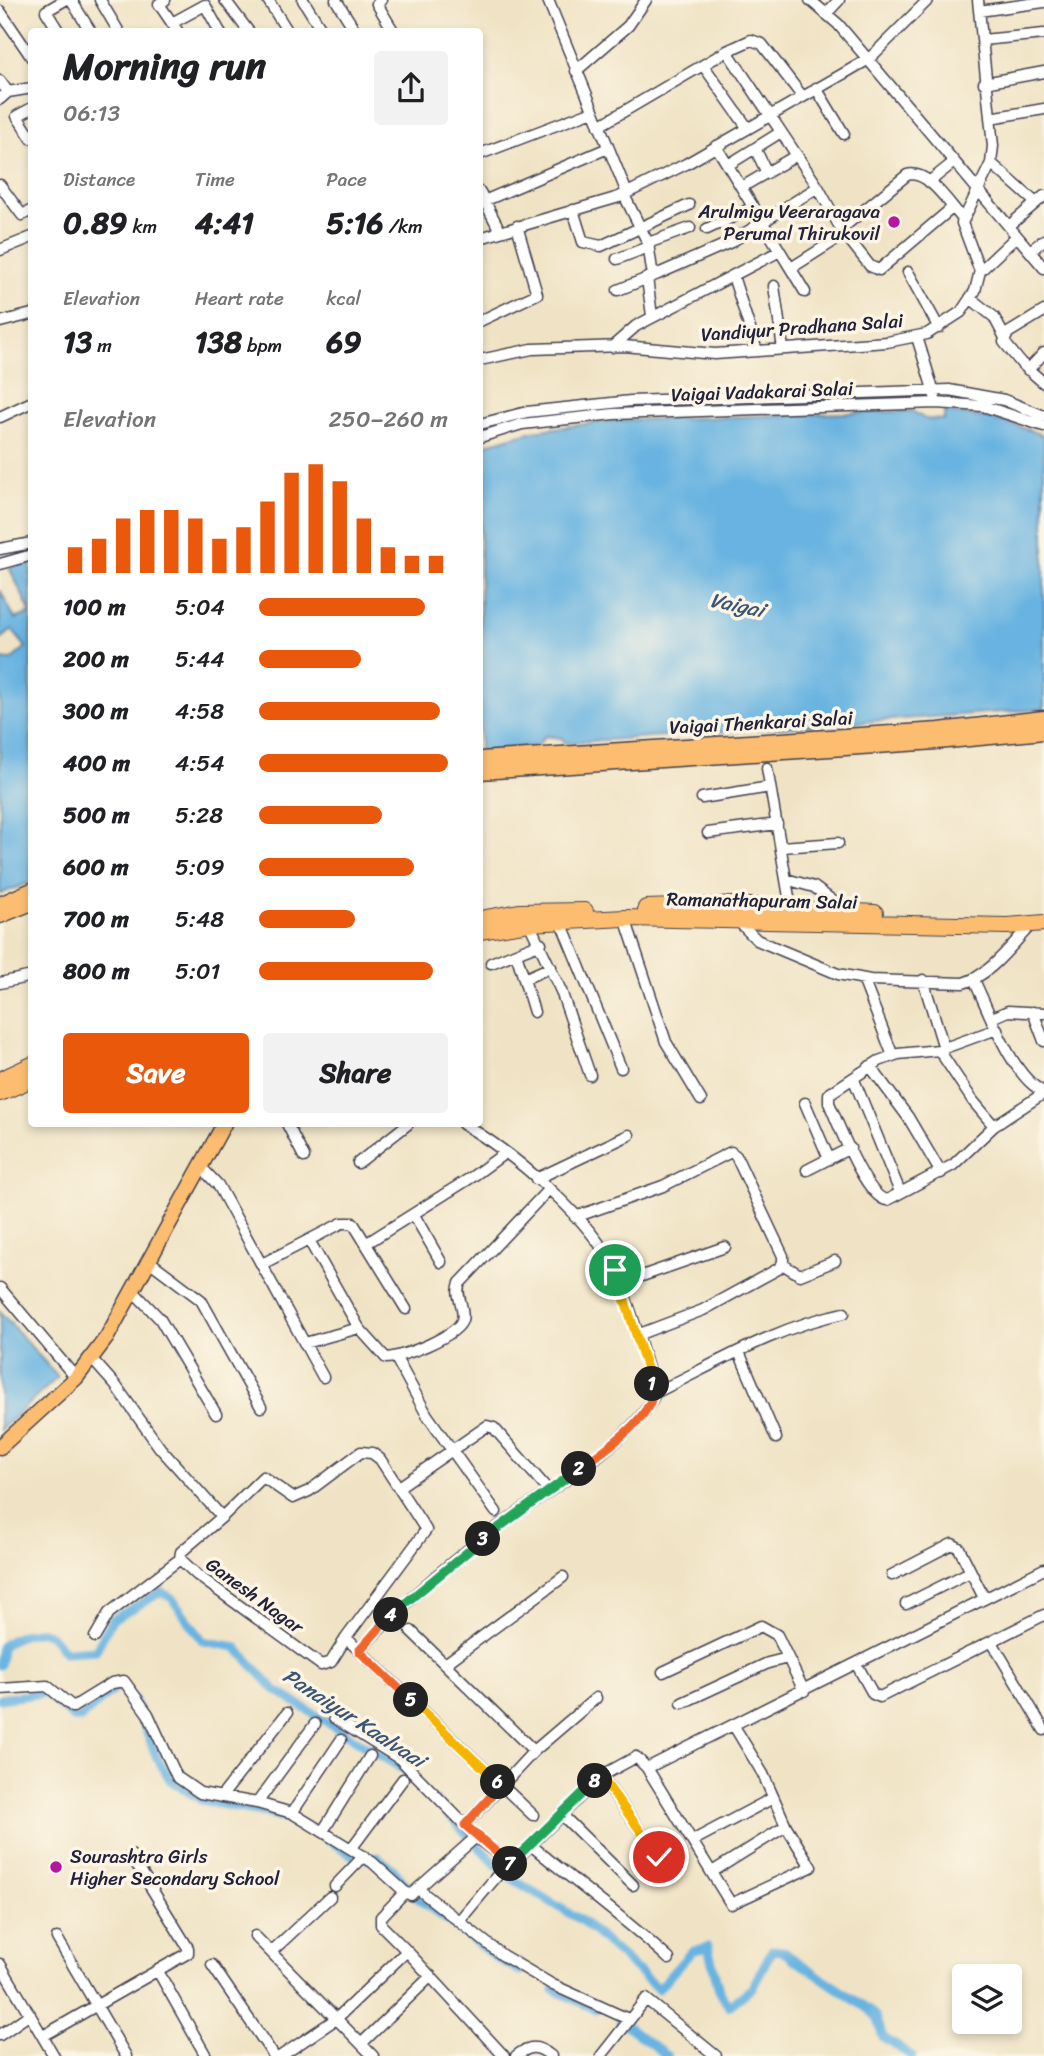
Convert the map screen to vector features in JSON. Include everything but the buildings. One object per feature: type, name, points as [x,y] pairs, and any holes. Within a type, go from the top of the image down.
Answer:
[{"type":"highway","name":"Ramanathapuram Salai","points":[[483,931],[529,923],[791,909],[1041,922]]},
{"type":"highway","name":"Ramanathapuram Salai","points":[[483,918],[519,912],[735,914],[1041,922]]},
{"type":"highway","points":[[0,1080],[28,1067]]},
{"type":"highway","points":[[0,1093],[28,1081]]},
{"type":"main road","name":"Vaigai Thenkarai Salai","points":[[483,759],[939,730],[1044,718]]},
{"type":"main road","name":"Vaigai Thenkarai Salai","points":[[483,772],[937,742],[1044,732]]},
{"type":"main road","points":[[0,904],[28,892]]},
{"type":"main road","points":[[0,916],[28,905]]},
{"type":"main road","points":[[0,1447],[76,1378],[92,1359],[133,1291],[222,1127]]},
{"type":"street","points":[[57,28],[46,11],[65,0]]},
{"type":"street","points":[[71,0],[88,28]]},
{"type":"street","points":[[100,0],[117,28]]},
{"type":"street","points":[[165,0],[159,4],[175,27],[205,5],[218,28]]},
{"type":"street","points":[[225,0],[246,28]]},
{"type":"street","points":[[268,0],[286,28]]},
{"type":"street","points":[[303,0],[320,28]]},
{"type":"street","points":[[336,0],[354,28]]},
{"type":"street","points":[[381,0],[377,4],[392,28]]},
{"type":"street","points":[[548,0],[648,245],[652,270],[652,316]]},
{"type":"street","points":[[576,71],[628,26],[646,0]]},
{"type":"street","points":[[810,0],[869,60],[1044,268]]},
{"type":"street","points":[[826,14],[839,0]]},
{"type":"street","points":[[483,236],[626,194],[869,60],[928,0]]},
{"type":"street","points":[[1017,236],[980,271],[962,228],[963,219],[991,163],[990,118],[984,83],[979,5],[1044,2]]},
{"type":"street","points":[[0,11],[28,52]]},
{"type":"street","points":[[982,40],[1044,34]]},
{"type":"street","points":[[599,126],[727,51],[756,40],[802,96]]},
{"type":"street","points":[[727,51],[818,187],[843,232],[870,267],[879,270],[952,208]]},
{"type":"street","points":[[703,65],[747,127]]},
{"type":"street","points":[[984,83],[1044,72]]},
{"type":"street","points":[[0,81],[4,96],[28,89]]},
{"type":"street","points":[[816,88],[844,134]]},
{"type":"street","points":[[990,118],[1044,109]]},
{"type":"street","points":[[28,110],[17,116],[28,133]]},
{"type":"street","points":[[483,153],[593,111]]},
{"type":"street","points":[[728,164],[781,132]]},
{"type":"street","points":[[716,146],[805,292]]},
{"type":"street","points":[[483,197],[608,148]]},
{"type":"street","points":[[755,148],[767,173]]},
{"type":"street","points":[[741,187],[797,155]]},
{"type":"street","points":[[929,182],[954,162]]},
{"type":"street","points":[[991,163],[1040,199],[1009,226]]},
{"type":"street","points":[[791,268],[843,232],[907,175],[919,174],[963,219]]},
{"type":"street","points":[[0,185],[22,215],[28,212]]},
{"type":"street","points":[[618,290],[731,242],[764,224],[818,187]]},
{"type":"street","points":[[483,199],[500,231]]},
{"type":"street","points":[[573,210],[583,242],[601,246],[689,205]]},
{"type":"street","points":[[706,229],[754,207]]},
{"type":"street","points":[[483,320],[537,294],[517,226]]},
{"type":"street","points":[[617,259],[691,228]]},
{"type":"street","points":[[0,250],[28,239]]},
{"type":"street","points":[[1030,251],[1044,240]]},
{"type":"street","points":[[612,347],[652,316],[780,251]]},
{"type":"street","name":"Vandiyur Pradhana Salai","points":[[483,359],[532,349],[612,347],[715,354],[887,342],[917,337],[939,328],[961,312],[970,298],[980,271]]},
{"type":"street","points":[[908,272],[939,328]]},
{"type":"street","points":[[733,276],[757,351]]},
{"type":"street","points":[[774,286],[783,349]]},
{"type":"street","points":[[970,298],[995,317],[1006,345],[1028,370],[1044,383]]},
{"type":"street","points":[[1005,338],[1044,311]]},
{"type":"street","points":[[0,322],[28,315]]},
{"type":"street","points":[[917,337],[935,397]]},
{"type":"street","points":[[1028,370],[1044,353]]},
{"type":"street","name":"Vaigai Vadakarai Salai","points":[[483,437],[522,424],[614,414],[935,397],[948,390],[1004,400],[1044,416]]},
{"type":"street","name":"Vaigai Vadakarai Salai","points":[[483,423],[527,412],[631,401],[935,397],[983,405],[1044,426]]},
{"type":"street","points":[[0,417],[28,404]]},
{"type":"street","points":[[0,548],[28,544]]},
{"type":"street","points":[[0,564],[28,556]]},
{"type":"street","points":[[767,768],[791,909]]},
{"type":"street","points":[[702,798],[770,786]]},
{"type":"street","points":[[708,833],[777,824]]},
{"type":"street","points":[[781,847],[838,843]]},
{"type":"street","points":[[786,879],[814,887],[847,912]]},
{"type":"street","points":[[735,914],[757,940],[838,974],[863,979],[963,983],[974,980],[1041,922]]},
{"type":"street","points":[[625,918],[672,1055],[701,1100]]},
{"type":"street","points":[[561,922],[621,1068]]},
{"type":"street","points":[[529,923],[551,967],[590,1075]]},
{"type":"street","points":[[491,963],[541,943]]},
{"type":"street","points":[[516,953],[534,1012]]},
{"type":"street","points":[[524,979],[551,967]]},
{"type":"street","points":[[0,983],[28,977]]},
{"type":"street","points":[[863,979],[893,1056]]},
{"type":"street","points":[[923,980],[941,1049],[972,1101],[994,1126]]},
{"type":"street","points":[[974,980],[995,1024],[1031,1084],[1044,1093],[994,1126],[959,1161],[941,1173],[887,1200],[880,1198],[850,1149],[828,1098],[832,1091],[854,1080],[870,1066],[893,1056],[941,1049],[995,1024],[1008,1011],[1038,1013],[1044,1041]]},
{"type":"street","points":[[870,1066],[908,1117],[941,1173]]},
{"type":"street","points":[[854,1080],[900,1192]]},
{"type":"street","points":[[805,1103],[829,1159]]},
{"type":"street","points":[[289,1127],[304,1157]]},
{"type":"street","points":[[358,1163],[404,1127]]},
{"type":"street","points":[[359,1651],[394,1612],[489,1533],[607,1447],[649,1409],[655,1393],[619,1284],[598,1242],[536,1179],[467,1127]]},
{"type":"street","points":[[536,1179],[629,1135]]},
{"type":"street","points":[[807,1170],[850,1149]]},
{"type":"street","points":[[575,1217],[663,1186],[733,1152],[783,1256],[782,1264]]},
{"type":"street","points":[[368,1243],[505,1153]]},
{"type":"street","points":[[200,1166],[218,1185],[323,1377]]},
{"type":"street","points":[[310,1242],[359,1328],[377,1352],[386,1358],[396,1358],[452,1333],[459,1325],[463,1311],[457,1293],[460,1283],[548,1190]]},
{"type":"street","points":[[414,1215],[441,1262]]},
{"type":"street","points":[[262,1264],[348,1222],[358,1228],[406,1309]]},
{"type":"street","points":[[619,1284],[725,1248]]},
{"type":"street","points":[[149,1261],[189,1288],[201,1300],[261,1407]]},
{"type":"street","points":[[782,1264],[800,1275],[835,1261]]},
{"type":"street","points":[[637,1335],[703,1310],[782,1264]]},
{"type":"street","points":[[0,1288],[76,1378]]},
{"type":"street","points":[[133,1291],[160,1319],[216,1414]]},
{"type":"street","points":[[655,1393],[804,1322],[844,1313]]},
{"type":"street","points":[[304,1343],[359,1328]]},
{"type":"street","points":[[739,1352],[776,1438]]},
{"type":"street","points":[[396,1358],[452,1451],[496,1512]]},
{"type":"street","points":[[92,1359],[117,1386],[160,1448],[222,1517]]},
{"type":"street","points":[[533,1815],[346,1637],[426,1530],[398,1487],[485,1426],[494,1428],[549,1491]]},
{"type":"street","name":"Ganesh Nagar","points":[[346,1637],[331,1662],[321,1665],[197,1575],[180,1559],[181,1552],[222,1517],[258,1479],[268,1479],[289,1497],[300,1497],[361,1452],[372,1453],[380,1459],[398,1487]]},
{"type":"street","points":[[892,1575],[952,1545],[959,1548],[984,1598]]},
{"type":"street","points":[[95,1637],[109,1613],[180,1559]]},
{"type":"street","points":[[647,1768],[1044,1569]]},
{"type":"street","points":[[906,1604],[970,1572]]},
{"type":"street","points":[[445,1664],[563,1577]]},
{"type":"street","points":[[857,1665],[873,1694],[880,1697],[1044,1615]]},
{"type":"street","points":[[663,1672],[761,1626],[777,1634],[804,1691]]},
{"type":"street","points":[[411,1631],[534,1751]]},
{"type":"street","points":[[992,1642],[1044,1730]]},
{"type":"street","points":[[682,1703],[768,1663],[788,1658]]},
{"type":"street","points":[[0,1689],[47,1686],[73,1707],[112,1683],[124,1681],[148,1714],[177,1777],[200,1793],[257,1803],[292,1813],[368,1858],[412,1892],[459,1921],[502,1955],[553,1985],[626,2022]]},
{"type":"street","points":[[465,1825],[534,1751],[596,1698]]},
{"type":"street","points":[[221,1797],[287,1713]]},
{"type":"street","points":[[334,1718],[400,1759],[465,1825],[472,1840],[503,1869]]},
{"type":"street","points":[[257,1803],[315,1724]]},
{"type":"street","points":[[459,1921],[503,1869],[515,1862],[601,1776],[633,1757],[641,1759],[647,1768],[731,1904],[811,1867],[786,1826],[734,1726]]},
{"type":"street","points":[[292,1813],[341,1740]]},
{"type":"street","points":[[323,1831],[370,1756]]},
{"type":"street","points":[[601,1776],[659,1857]]},
{"type":"street","points":[[351,1849],[402,1779]]},
{"type":"street","points":[[692,1841],[773,1798]]},
{"type":"street","points":[[561,1814],[633,1885]]},
{"type":"street","points":[[712,1872],[786,1826]]},
{"type":"street","points":[[472,1840],[380,1922],[504,2056]]},
{"type":"street","points":[[531,1845],[593,1898],[618,1912],[669,1959]]},
{"type":"street","points":[[43,2036],[186,1957],[188,1948],[131,1855]]},
{"type":"street","points":[[271,1952],[368,1858]]},
{"type":"street","points":[[256,1936],[373,2056]]},
{"type":"street","points":[[57,1938],[126,2056]]},
{"type":"street","points":[[281,2056],[299,2051],[407,1951]]},
{"type":"street","points":[[0,1964],[54,2056]]},
{"type":"street","points":[[212,1965],[274,2056]]},
{"type":"street","points":[[159,1973],[206,2056]]},
{"type":"street","points":[[361,2044],[431,1976]]},
{"type":"street","points":[[601,2056],[644,2000],[649,2000],[716,2056]]},
{"type":"street","points":[[0,2035],[30,2014]]},
{"type":"street","points":[[516,2056],[533,2046],[540,2047],[551,2056]]},
{"type":"water","name":"Vaigai","points":[[912,411],[925,419],[944,420],[944,412],[1008,423],[1044,436],[1044,709],[564,743],[562,738],[545,736],[537,746],[483,752],[483,445],[533,431],[609,421]]},
{"type":"water","points":[[28,564],[28,607],[9,567]]},
{"type":"water","points":[[0,590],[15,619],[28,614],[28,883],[0,894],[0,659],[11,660],[26,647],[12,630],[0,640]]},
{"type":"water","points":[[0,1312],[58,1377],[0,1430]]},
{"type":"waterway","name":"Panaiyur Kaalvaai","points":[[0,1665],[2,1646],[32,1632],[50,1635],[65,1652],[96,1650],[112,1620],[161,1592],[171,1597],[203,1641],[236,1647],[274,1689],[407,1772]]},
{"type":"waterway","points":[[0,1699],[45,1693],[73,1718],[81,1718],[117,1686],[126,1689]]},
{"type":"waterway","points":[[134,1699],[157,1758],[171,1781],[201,1800],[300,1823],[355,1857]]},
{"type":"waterway","name":"Panaiyur Kaalvaai","points":[[436,1802],[506,1875],[582,1921],[658,1989],[692,1951],[708,1947],[720,1994],[729,2006],[752,1988],[772,1950],[782,1951],[868,2009],[876,2017],[883,2037],[912,2056]]},
{"type":"waterway","points":[[367,1859],[378,1857],[393,1869],[415,1896],[496,1958],[520,1971]]},
{"type":"waterway","points":[[554,1990],[595,2009]]},
{"type":"waterway","points":[[620,2021],[667,2056]]},
{"type":"place","name":"Arulmigu Veeraragava Perumal Thirukovil","points":[[894,222]]},
{"type":"place","name":"Sourashtra Girls Higher Secondary School","points":[[56,1867]]},
{"type":"route","points":[[615,1270],[655,1393],[649,1409],[607,1447],[489,1533],[394,1612],[359,1651],[501,1785],[465,1825],[507,1864],[515,1862],[601,1776],[633,1825],[659,1857]]}]
